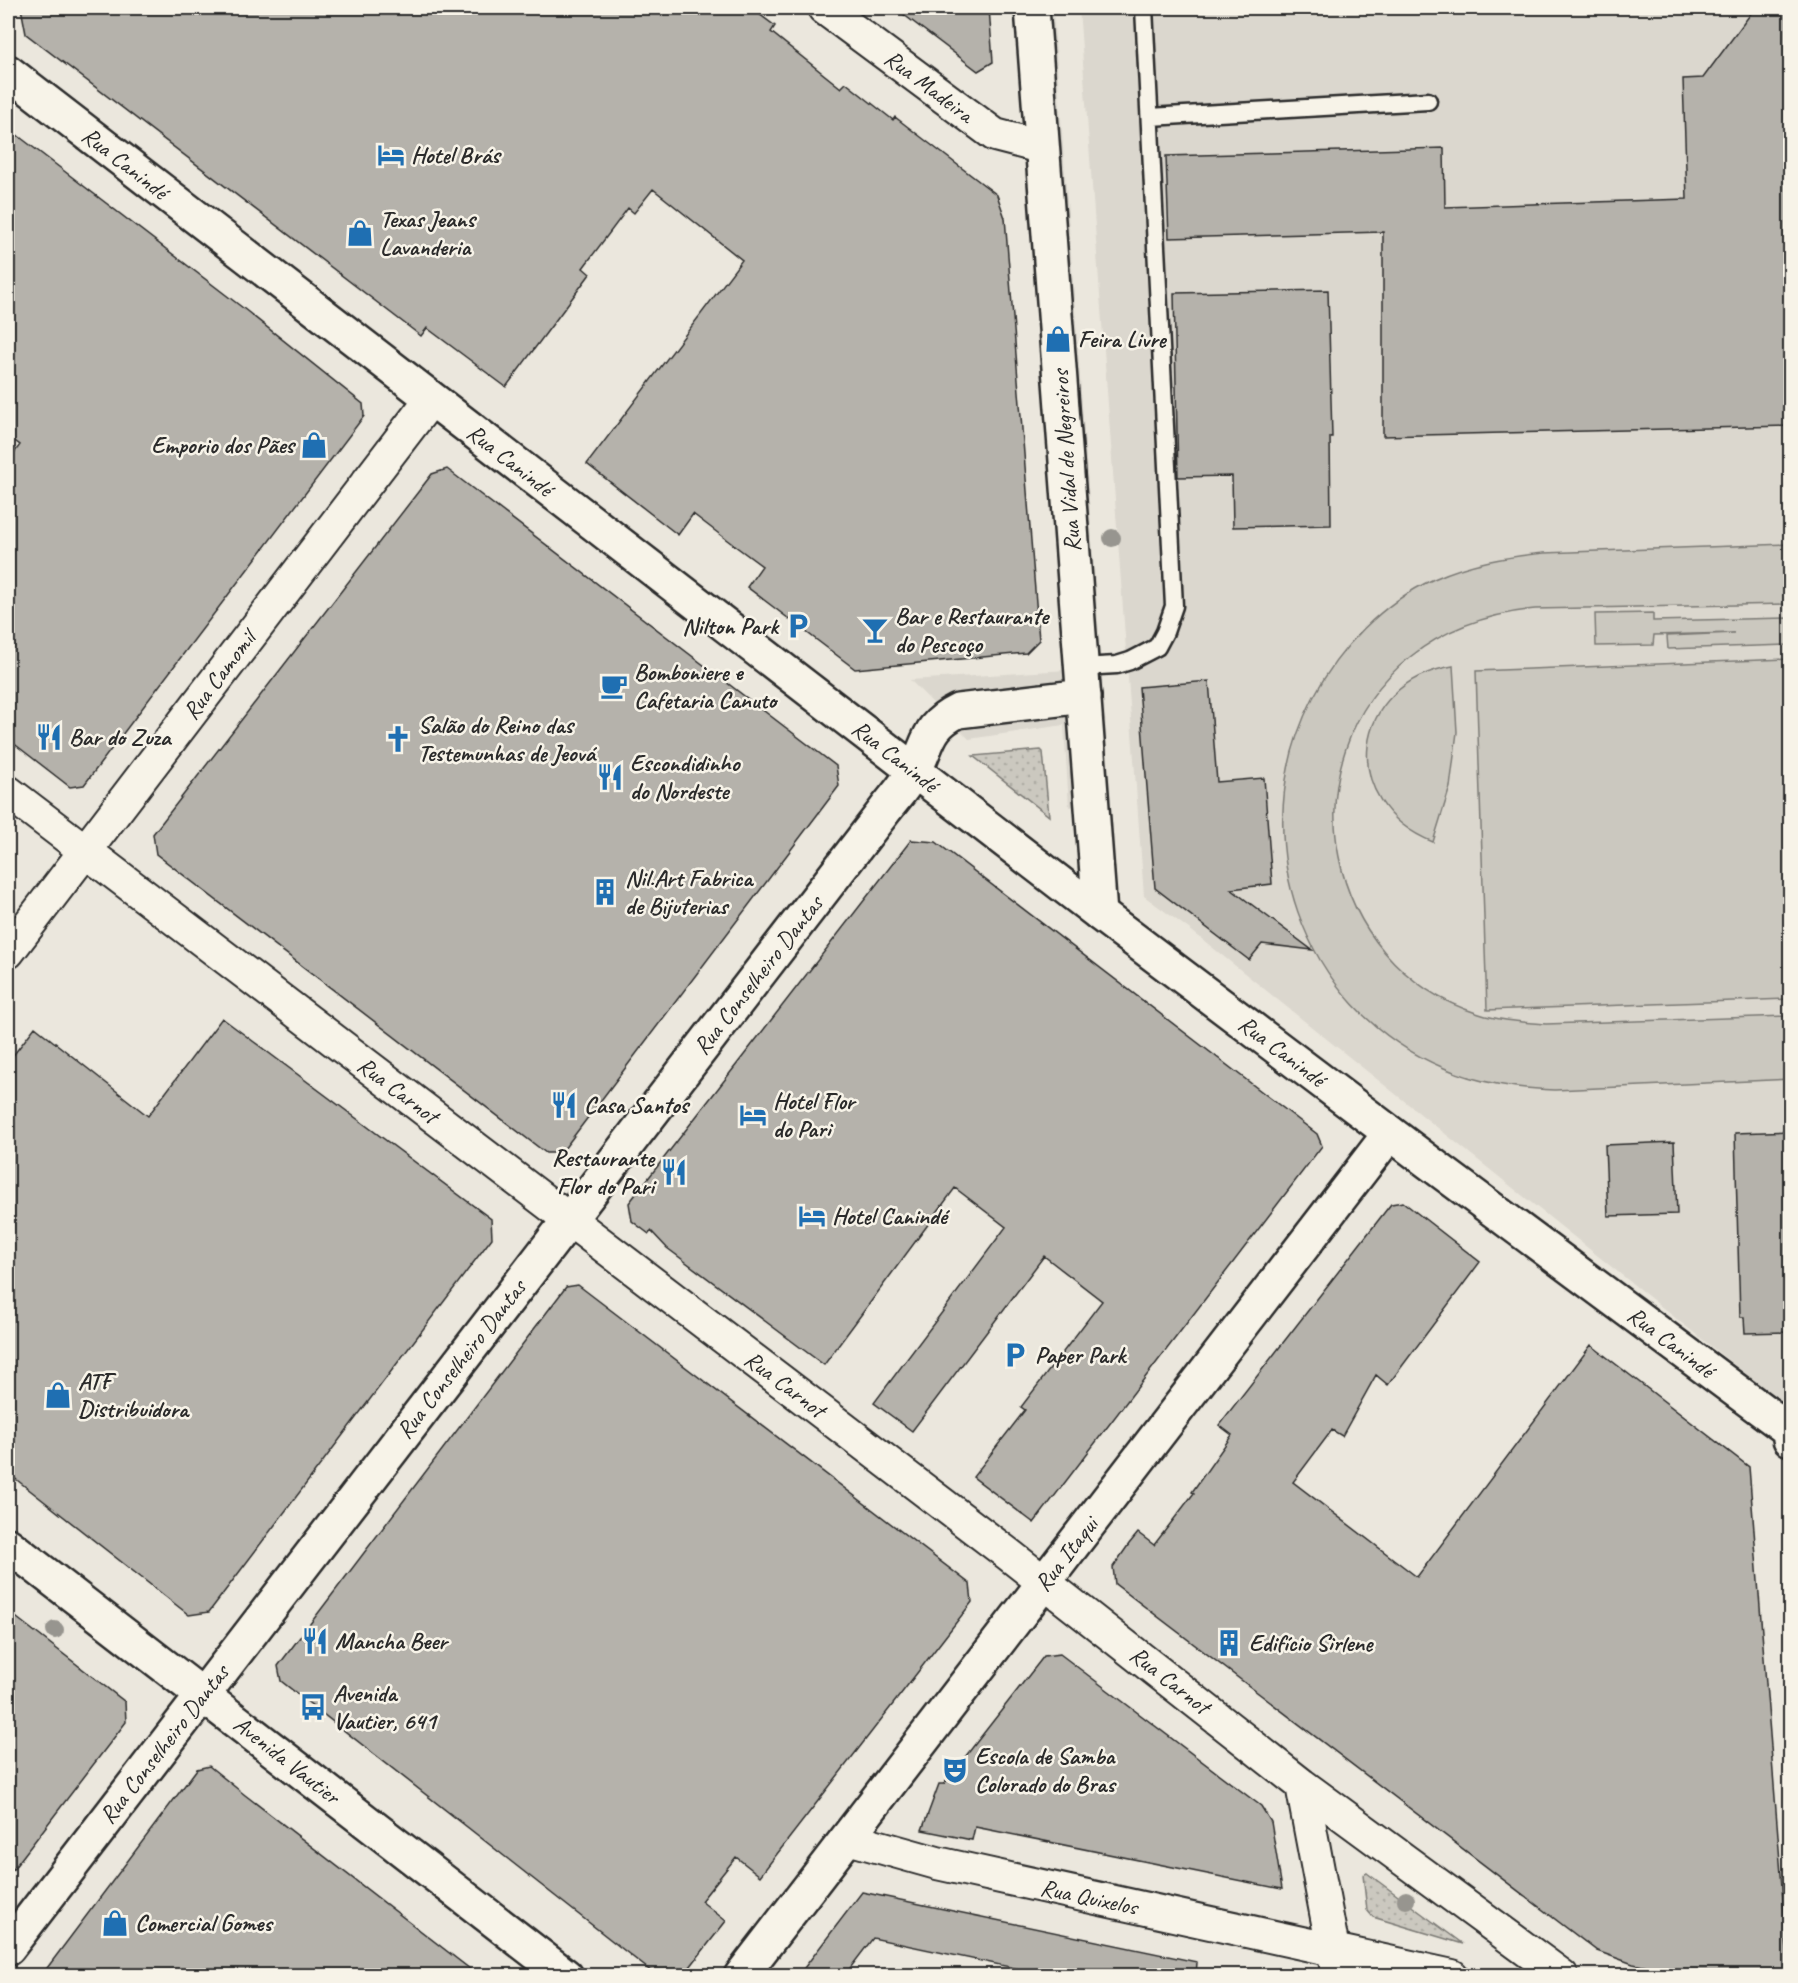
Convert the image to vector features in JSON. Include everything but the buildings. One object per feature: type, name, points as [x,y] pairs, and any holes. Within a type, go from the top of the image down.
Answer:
[{"type":"street","name":"Rua Madeira","points":[[824,8],[994,135],[1041,147]]},
{"type":"street","name":"Rua Vidal de Negreiros","points":[[1032,8],[1100,914]]},
{"type":"street","name":"Rua Canindé","points":[[8,72],[1100,914],[1790,1433]]},
{"type":"street","name":"Rua Camomil","points":[[8,952],[431,399]]},
{"type":"street","name":"Rua Conselheiro Dantas","points":[[8,1948],[915,771],[931,733],[942,718],[958,711],[1083,682]]},
{"type":"street","name":"Rua Carnot","points":[[8,792],[1045,1582],[1302,1785],[1562,1976]]},
{"type":"street","name":"Rua Itaqui","points":[[741,1976],[1390,1133]]},
{"type":"street","name":"Avenida Vautier","points":[[8,1545],[566,1976]]},
{"type":"street","points":[[1302,1785],[1335,1963],[1452,1976]]},
{"type":"street","name":"Rua Quixelos","points":[[848,1838],[927,1861],[1335,1963]]},
{"type":"lane","points":[[1083,682],[1157,646],[1165,632],[1174,606],[1144,8]]},
{"type":"lane","points":[[1150,117],[1428,101]]},
{"type":"shaded area","name":"Feira Livre","points":[[1014,8],[1053,8],[1111,800],[1069,807],[1064,725],[969,739],[910,680],[1066,670]]},
{"type":"shaded area","points":[[1079,8],[1790,8],[1790,1401],[1778,1400],[1193,932],[1144,896]]},
{"type":"shaded area","points":[[1790,544],[1790,604],[1535,609],[1485,618],[1439,638],[1410,657],[1370,700],[1346,749],[1335,802],[1339,856],[1355,907],[1385,952],[1426,989],[1479,1014],[1504,1020],[1546,1024],[1790,1016],[1790,1079],[1555,1090],[1526,1088],[1485,1081],[1444,1068],[1394,1040],[1353,1004],[1321,961],[1298,912],[1285,859],[1283,805],[1292,751],[1313,698],[1349,645],[1380,614],[1415,589],[1447,573],[1488,562],[1544,553]]},
{"type":"shaded area","points":[[1653,613],[1653,621],[1790,618],[1790,645],[1668,649],[1667,636],[1734,633],[1654,635],[1653,645],[1596,646],[1595,614]]},
{"type":"shaded area","points":[[1790,659],[1790,999],[1487,1010],[1476,671]]},
{"type":"shaded area","points":[[1453,666],[1457,732],[1450,787],[1433,842],[1402,824],[1381,800],[1370,774],[1368,746],[1376,719],[1393,695],[1419,677]]},
{"type":"shaded area","points":[[1041,750],[1049,816],[973,756]]},
{"type":"shaded area","points":[[1367,1873],[1463,1944],[1373,1917],[1367,1910],[1363,1875]]},
{"type":"place","name":"Hotel Brás","points":[[391,155]]},
{"type":"place","name":"Texas Jeans Lavanderia","points":[[360,233]]},
{"type":"place","name":"Feira Livre","points":[[1058,339]]},
{"type":"place","name":"Emporio dos Pães","points":[[314,445]]},
{"type":"place","name":"Nilton Park","points":[[798,626]]},
{"type":"place","name":"Bar e Restaurante do Pescoço","points":[[875,630]]},
{"type":"place","name":"Bomboniere e Cafetaria Canuto","points":[[614,686]]},
{"type":"place","name":"Bar do Zuza","points":[[49,737]]},
{"type":"place","name":"Salão do Reino das Testemunhas de Jeová","points":[[398,739]]},
{"type":"place","name":"Escondidinho do Nordeste","points":[[610,777]]},
{"type":"place","name":"Nil.Art Fabrica de Bijuterias","points":[[605,892]]},
{"type":"place","name":"Casa Santos","points":[[564,1105]]},
{"type":"place","name":"Hotel Flor do Pari","points":[[753,1115]]},
{"type":"place","name":"Restaurante Flor do Pari","points":[[674,1172]]},
{"type":"place","name":"Hotel Canindé","points":[[812,1216]]},
{"type":"place","name":"Paper Park","points":[[1015,1355]]},
{"type":"place","name":"ATF Distribuidora","points":[[58,1395]]},
{"type":"place","name":"Mancha Beer","points":[[315,1641]]},
{"type":"place","name":"Edifício Sirlene","points":[[1229,1643]]},
{"type":"place","name":"Avenida Vautier, 641","points":[[313,1707]]},
{"type":"place","name":"Escola de Samba Colorado do Bras","points":[[955,1770]]},
{"type":"place","name":"Comercial Gomes","points":[[115,1923]]}]
